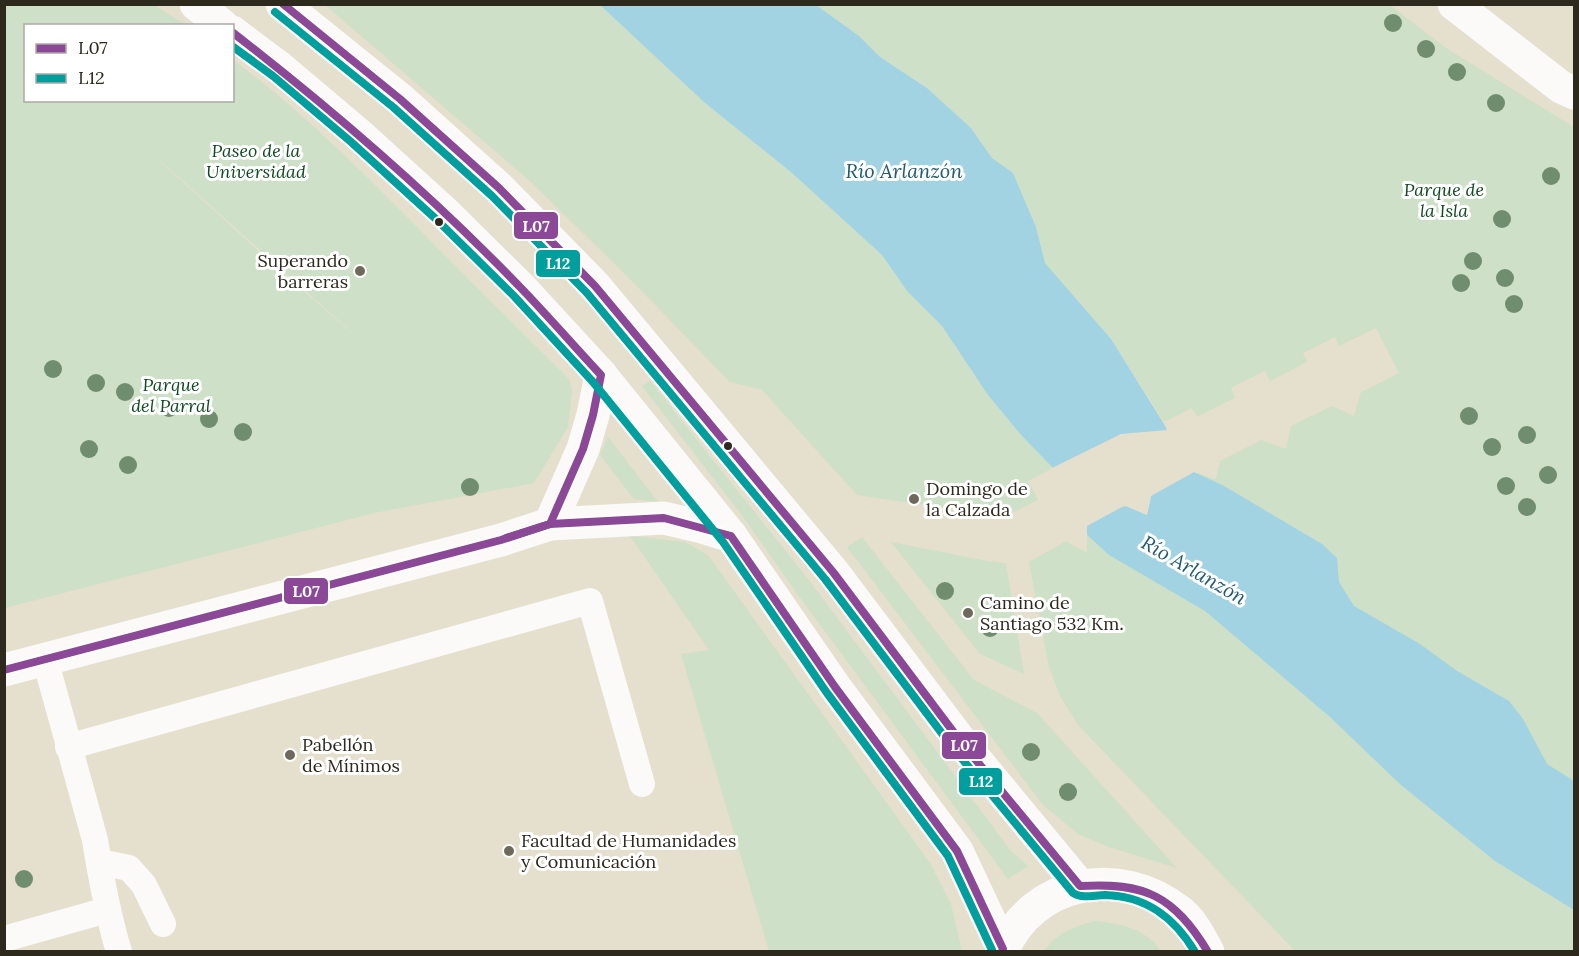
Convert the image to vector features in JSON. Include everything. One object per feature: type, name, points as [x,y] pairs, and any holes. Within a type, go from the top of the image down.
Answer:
[{"type":"main road","points":[[196,4],[221,24]]},
{"type":"main road","points":[[282,4],[409,106],[499,188],[595,286],[833,572],[961,742],[1080,886]]},
{"type":"main road","points":[[1455,4],[1568,90]]},
{"type":"main road","points":[[234,34],[280,68],[357,133],[444,212],[520,288],[600,375],[731,536],[836,687],[957,851],[1002,950]]},
{"type":"main road","points":[[550,524],[583,449],[593,415],[600,375]]},
{"type":"main road","points":[[4,670],[501,540],[550,524],[664,518],[731,536]]},
{"type":"main road","points":[[1002,950],[1016,927],[1034,908],[1056,895],[1080,886],[1107,883],[1133,887],[1158,897],[1180,912],[1197,932],[1208,951]]},
{"type":"lane","points":[[68,747],[590,601],[642,784]]},
{"type":"lane","points":[[45,659],[100,862],[107,910],[119,951]]},
{"type":"lane","points":[[100,862],[129,868],[144,885],[163,924]]},
{"type":"lane","points":[[4,939],[107,910]]},
{"type":"green space","name":"Parque del Parral","points":[[5,4],[154,5],[184,24],[24,24],[24,102],[234,102],[234,61],[327,139],[569,379],[572,392],[568,427],[534,483],[374,513],[5,608]],"holes":[[[161,162],[162,162],[377,355],[266,258]]]},
{"type":"green space","points":[[325,5],[600,5],[705,103],[792,173],[882,255],[907,291],[942,326],[988,395],[1022,436],[1053,468],[1028,481],[1038,500],[1004,517],[857,495],[762,390],[730,382],[532,183]]},
{"type":"green space","name":"Parque de la Isla","points":[[816,5],[1390,5],[1446,48],[1574,127],[1574,951],[1295,951],[1078,725],[1060,696],[1049,667],[1029,562],[1066,541],[1087,553],[1087,526],[1147,515],[1194,472],[1216,479],[1220,461],[1261,440],[1286,449],[1291,426],[1332,406],[1354,416],[1361,392],[1399,373],[1376,328],[1339,346],[1335,337],[1303,353],[1307,362],[1270,381],[1265,371],[1231,388],[1235,398],[1197,417],[1192,408],[1164,422],[1111,339],[1045,263],[1036,227],[1013,173],[992,158],[971,128],[927,88],[880,57],[859,36]]},
{"type":"green space","points":[[650,381],[812,584],[1011,851],[1028,866],[1008,879],[798,595],[744,518],[642,386]]},
{"type":"green space","points":[[608,437],[658,502],[634,499],[600,455]]},
{"type":"green space","points":[[630,536],[685,542],[708,555],[930,863],[951,904],[962,951],[769,951],[681,654],[709,650]]},
{"type":"green space","points":[[862,537],[974,680],[1037,713],[1177,868],[1109,847],[1078,834],[1043,805],[847,547]]},
{"type":"green space","points":[[891,542],[1006,563],[1024,674],[980,654]]},
{"type":"green space","points":[[1095,921],[1132,928],[1148,937],[1161,951],[1044,951],[1066,932]]},
{"type":"water","name":"Río Arlanzón","points":[[600,5],[816,5],[859,36],[880,57],[927,88],[971,128],[992,158],[1013,173],[1036,227],[1045,263],[1111,339],[1194,472],[1224,486],[1322,544],[1337,558],[1339,582],[1354,606],[1420,644],[1457,671],[1509,701],[1523,719],[1547,764],[1574,781],[1574,910],[1495,861],[1401,785],[1330,717],[1205,611],[1109,555],[1086,534],[1086,526],[1057,466],[1053,468],[1022,436],[988,395],[942,326],[907,291],[882,255],[792,173],[705,103]],"holes":[[[1121,434],[1153,494],[1147,515],[1122,506],[1091,450]]]},
{"type":"pier","points":[[1166,421],[1196,470],[1216,479],[1194,472],[1151,496],[1147,515],[1126,506],[1122,507],[1087,526],[1087,538],[1083,535],[1083,527],[1056,470],[1050,469],[1121,434],[1167,430],[1164,422]],"holes":[[[1120,438],[1149,493],[1145,511],[1123,503],[1095,451]]]},
{"type":"transit line","name":"L07","points":[[283,4],[400,99],[499,188],[595,286],[833,572],[961,742],[1080,886],[1123,887],[1156,896],[1170,905],[1183,918],[1208,952]]},
{"type":"transit line","name":"L12","points":[[275,12],[393,107],[492,196],[587,293],[825,579],[953,748],[1073,893],[1084,896],[1120,896],[1146,904],[1178,928],[1195,952]]},
{"type":"transit line","name":"L07","points":[[234,34],[308,92],[452,219],[520,287],[601,375],[583,449],[550,524],[506,538]]},
{"type":"transit line","name":"L12","points":[[234,47],[273,76],[350,141],[437,220],[513,295],[593,382],[723,542],[827,693],[948,856],[992,950]]},
{"type":"transit line","name":"L07","points":[[4,670],[501,540],[550,524],[664,518],[731,536],[835,687],[957,851],[1003,949],[1002,952]]},
{"type":"place","name":"Superando barreras","points":[[360,271]]},
{"type":"place","name":"Domingo de la Calzada","points":[[914,499]]},
{"type":"place","name":"Camino de Santiago 532 Km.","points":[[968,613]]},
{"type":"place","name":"Pabellón de Mínimos","points":[[290,755]]},
{"type":"place","name":"Facultad de Humanidades y Comunicación","points":[[509,851]]},
{"type":"park label","name":"Paseo de la Universidad","points":[[256,161]]}]
